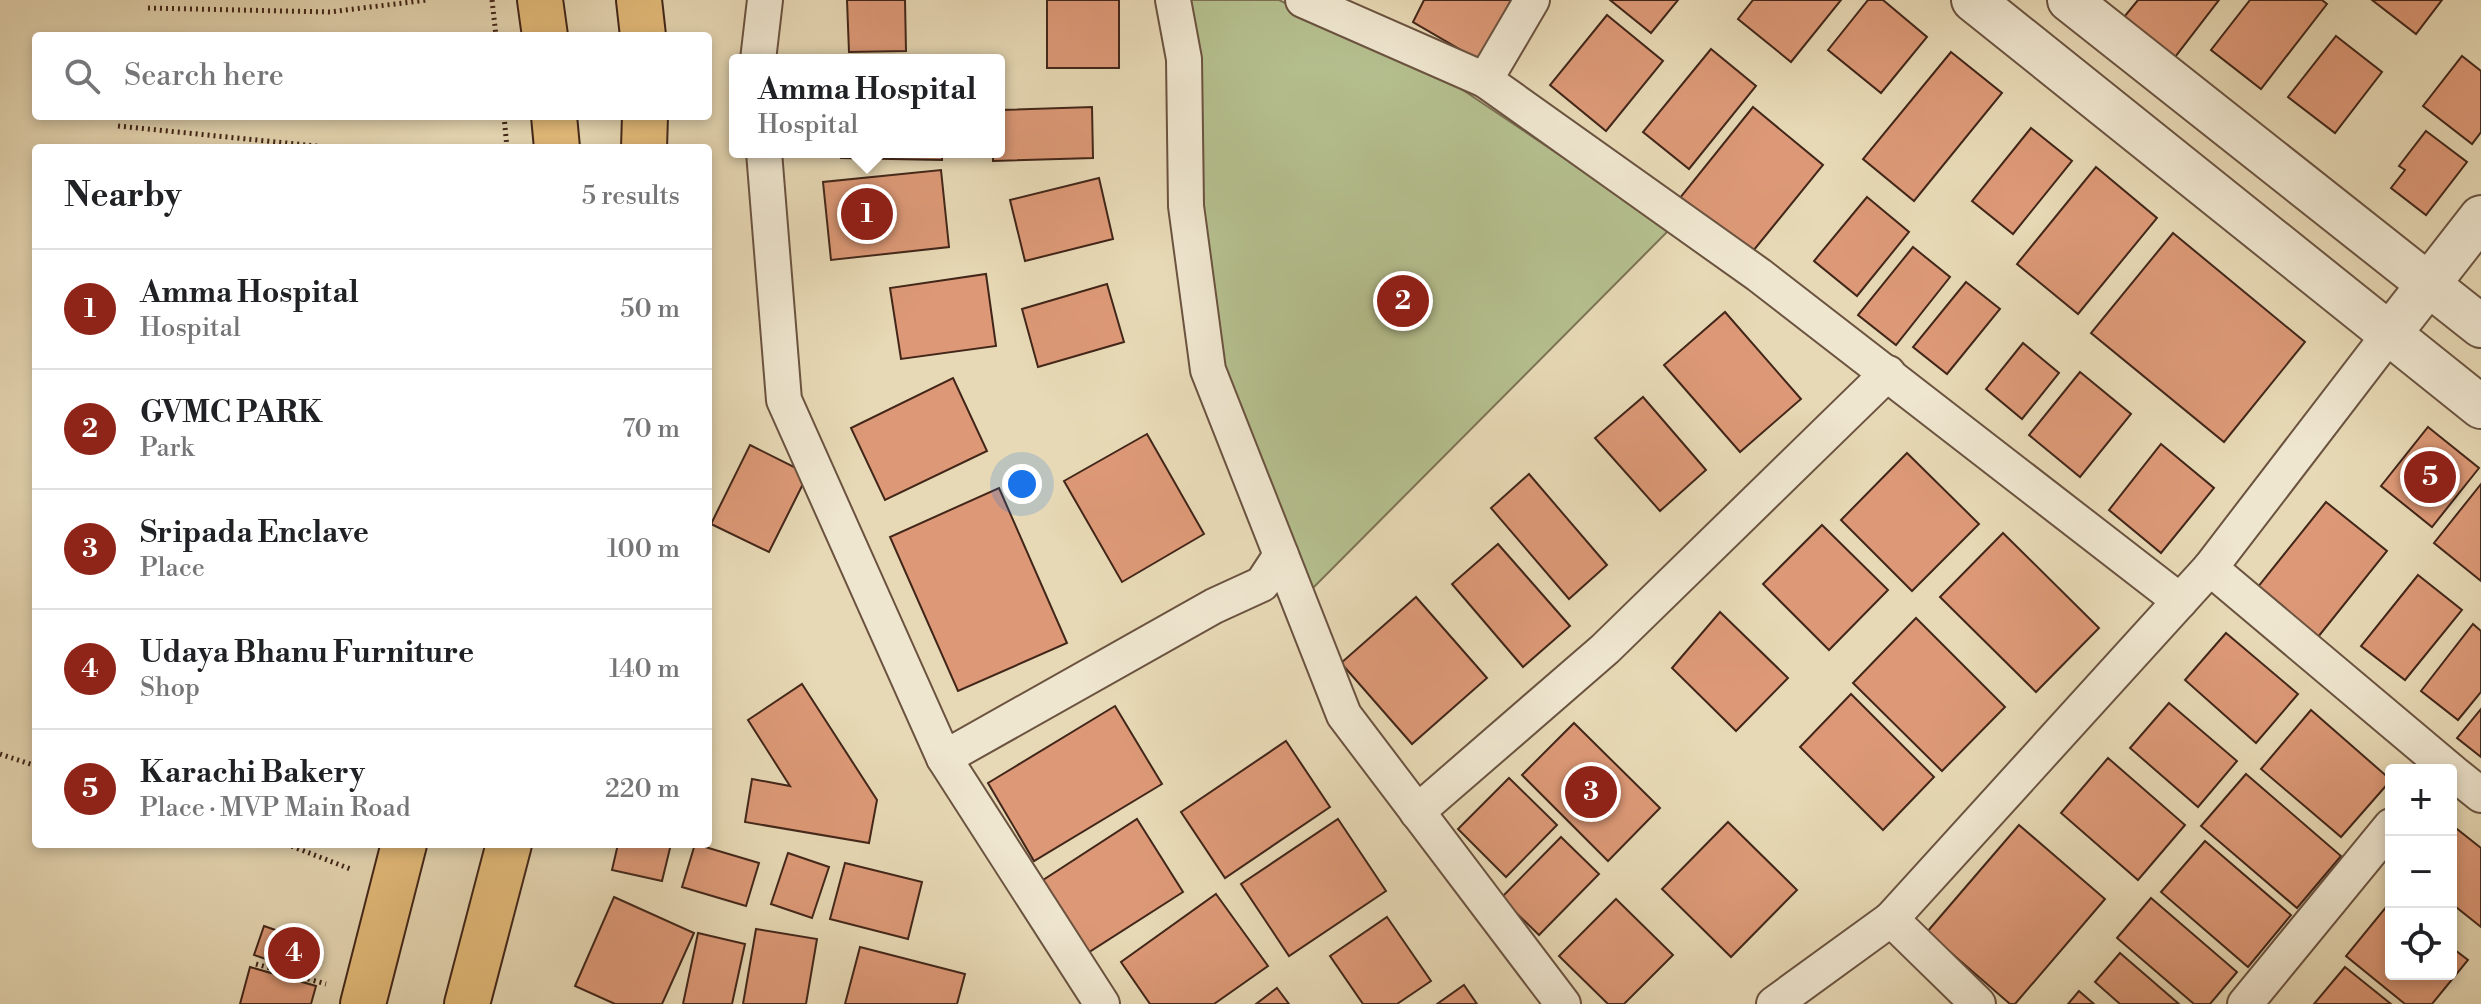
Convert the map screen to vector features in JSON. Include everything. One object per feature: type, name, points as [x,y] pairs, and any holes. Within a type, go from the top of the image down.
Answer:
[{"type":"main road","points":[[540,0],[544,32]]},
{"type":"main road","points":[[639,0],[643,32]]},
{"type":"main road","points":[[554,120],[557,144]]},
{"type":"main road","points":[[644,144],[645,120]]},
{"type":"main road","points":[[467,1004],[508,848]]},
{"type":"main road","points":[[364,1000],[399,864]]},
{"type":"street","points":[[759,54],[765,0]]},
{"type":"street","points":[[1173,0],[1184,59],[1186,206],[1208,370],[1344,715],[1563,1004]]},
{"type":"street","points":[[1303,0],[1485,80],[1759,275],[2180,601]]},
{"type":"street","points":[[1485,80],[1532,0]]},
{"type":"street","points":[[1973,0],[2388,336],[2481,407]]},
{"type":"street","points":[[2069,0],[2481,326]]},
{"type":"street","points":[[764,158],[784,400],[944,758],[1102,1004]]},
{"type":"street","points":[[1774,1004],[1891,919],[2210,568],[2481,217]]},
{"type":"street","points":[[1417,812],[1605,649],[1888,373]]},
{"type":"street","points":[[944,758],[1214,606],[1262,584],[1281,555]]},
{"type":"street","points":[[2210,568],[2439,764]]},
{"type":"street","points":[[2457,778],[2481,795]]},
{"type":"street","points":[[2245,1004],[2385,833]]},
{"type":"street","points":[[1891,919],[1978,1004]]},
{"type":"path","points":[[148,8],[330,12],[427,0]]},
{"type":"path","points":[[492,0],[496,32]]},
{"type":"path","points":[[504,120],[507,144]]},
{"type":"path","points":[[118,126],[296,144]]},
{"type":"path","points":[[0,754],[32,765]]},
{"type":"path","points":[[309,848],[399,864]]},
{"type":"path","points":[[256,964],[364,1000]]},
{"type":"green space","points":[[1183,0],[1279,0],[1448,80],[1670,229],[1307,594],[1218,373]]},
{"type":"building","points":[[847,0],[905,0],[906,51],[849,52]]},
{"type":"building","points":[[1047,0],[1119,0],[1119,68],[1047,68]]},
{"type":"building","points":[[1424,0],[1511,0],[1480,61],[1413,22]]},
{"type":"building","points":[[1610,0],[1678,0],[1651,33]]},
{"type":"building","points":[[1753,0],[1841,0],[1791,62],[1738,19]]},
{"type":"building","points":[[1868,0],[1883,0],[1927,37],[1881,93],[1828,50]]},
{"type":"building","points":[[2138,0],[2219,0],[2175,57],[2124,17]]},
{"type":"building","points":[[2250,0],[2322,0],[2327,4],[2261,89],[2211,50]]},
{"type":"building","points":[[2372,0],[2442,0],[2416,34]]},
{"type":"building","points":[[1607,15],[1663,61],[1606,131],[1550,85]]},
{"type":"building","points":[[2336,36],[2382,72],[2335,133],[2288,97]]},
{"type":"building","points":[[1711,49],[1756,86],[1689,169],[1643,132]]},
{"type":"building","points":[[1951,52],[2002,93],[1914,201],[1863,159]]},
{"type":"building","points":[[2462,56],[2481,71],[2481,132],[2472,144],[2423,106]]},
{"type":"building","points":[[1092,107],[1093,158],[993,161],[993,158],[1005,158],[1005,110]]},
{"type":"building","points":[[1753,107],[1823,165],[1749,256],[1679,199]]},
{"type":"building","points":[[2031,128],[2072,161],[2013,234],[1972,201]]},
{"type":"building","points":[[2426,131],[2467,162],[2426,215],[2391,188],[2405,170],[2399,166]]},
{"type":"building","points":[[841,158],[942,158],[942,160]]},
{"type":"building","points":[[2096,167],[2157,218],[2078,314],[2017,264]]},
{"type":"building","points":[[941,170],[949,247],[831,260],[823,182]]},
{"type":"building","points":[[1099,178],[1113,239],[1025,261],[1010,200]]},
{"type":"building","points":[[1867,197],[1909,232],[1857,296],[1814,261]]},
{"type":"building","points":[[2173,233],[2305,342],[2224,442],[2091,333]]},
{"type":"building","points":[[1913,247],[1950,277],[1896,345],[1858,315]]},
{"type":"building","points":[[986,274],[996,346],[901,359],[890,288]]},
{"type":"building","points":[[1966,282],[2000,309],[1947,374],[1913,347]]},
{"type":"building","points":[[1107,284],[1124,342],[1038,367],[1022,309]]},
{"type":"building","points":[[1725,312],[1801,399],[1740,452],[1664,365]]},
{"type":"building","points":[[2023,343],[2059,373],[2022,419],[1986,389]]},
{"type":"building","points":[[2080,372],[2131,414],[2080,477],[2029,435]]},
{"type":"building","points":[[953,378],[987,451],[885,500],[851,428]]},
{"type":"building","points":[[1643,397],[1706,470],[1660,511],[1595,438]]},
{"type":"building","points":[[2428,427],[2479,468],[2432,527],[2381,486]]},
{"type":"building","points":[[1147,434],[1204,534],[1122,582],[1064,481]]},
{"type":"building","points":[[2161,444],[2214,488],[2161,553],[2109,510]]},
{"type":"building","points":[[750,445],[808,474],[769,552],[712,522]]},
{"type":"building","points":[[1907,453],[1979,524],[1912,591],[1841,520]]},
{"type":"building","points":[[1529,474],[1607,565],[1569,599],[1491,508]]},
{"type":"building","points":[[2481,484],[2481,581],[2434,543]]},
{"type":"building","points":[[999,488],[1067,643],[958,691],[890,537]]},
{"type":"building","points":[[2326,502],[2387,551],[2318,637],[2257,588]]},
{"type":"building","points":[[1822,525],[1888,590],[1829,650],[1763,584]]},
{"type":"building","points":[[2003,533],[2099,628],[2036,692],[1940,597]]},
{"type":"building","points":[[1498,544],[1570,626],[1523,667],[1452,584]]},
{"type":"building","points":[[2418,575],[2462,610],[2405,680],[2361,646]]},
{"type":"building","points":[[1416,597],[1487,678],[1412,744],[1341,663]]},
{"type":"building","points":[[1720,612],[1788,678],[1736,731],[1672,668]]},
{"type":"building","points":[[1916,618],[2005,707],[1942,771],[1853,683]]},
{"type":"building","points":[[2473,624],[2481,631],[2481,692],[2458,720],[2421,691]]},
{"type":"building","points":[[2226,633],[2298,694],[2256,743],[2185,680]]},
{"type":"building","points":[[802,684],[877,800],[869,843],[745,822],[752,779],[790,786],[748,720]]},
{"type":"building","points":[[1851,694],[1934,777],[1883,830],[1800,747]]},
{"type":"building","points":[[2169,703],[2237,761],[2198,807],[2130,748]]},
{"type":"building","points":[[1115,706],[1162,784],[1034,861],[988,783]]},
{"type":"building","points":[[2481,709],[2481,757],[2457,738]]},
{"type":"building","points":[[2311,710],[2385,775],[2385,787],[2341,837],[2261,769]]},
{"type":"building","points":[[1574,723],[1660,808],[1608,861],[1522,775]]},
{"type":"building","points":[[1286,741],[1330,807],[1225,878],[1181,812]]},
{"type":"building","points":[[2108,758],[2185,825],[2138,880],[2061,813]]},
{"type":"building","points":[[2246,774],[2341,856],[2297,908],[2201,826]]},
{"type":"building","points":[[1509,778],[1557,825],[1506,877],[1458,829]]},
{"type":"building","points":[[1137,819],[1183,892],[1086,954],[1040,882]]},
{"type":"building","points":[[1338,819],[1386,891],[1289,956],[1241,884]]},
{"type":"building","points":[[1728,822],[1797,890],[1731,957],[1662,889]]},
{"type":"building","points":[[2019,825],[2105,899],[2015,1004],[2010,1004],[1927,932]]},
{"type":"building","points":[[2457,829],[2481,848],[2481,927],[2457,908]]},
{"type":"building","points":[[1561,837],[1599,874],[1539,935],[1501,898]]},
{"type":"building","points":[[2205,841],[2291,915],[2248,967],[2161,892]]},
{"type":"building","points":[[617,848],[670,848],[662,881],[612,870]]},
{"type":"building","points":[[694,848],[708,848],[759,863],[746,906],[682,887]]},
{"type":"building","points":[[788,853],[829,867],[812,918],[771,904]]},
{"type":"building","points":[[845,863],[922,882],[908,939],[830,919]]},
{"type":"building","points":[[1216,894],[1268,966],[1214,1004],[1150,1004],[1121,962]]},
{"type":"building","points":[[614,897],[694,933],[662,1004],[615,1004],[575,986]]},
{"type":"building","points":[[2151,898],[2237,972],[2210,1004],[2194,1004],[2117,938]]},
{"type":"building","points":[[1616,899],[1673,955],[1624,1004],[1608,1004],[1559,956]]},
{"type":"building","points":[[2385,908],[2385,980],[2452,980],[2432,1004],[2405,1004],[2346,956]]},
{"type":"building","points":[[1387,917],[1431,981],[1397,1004],[1363,1004],[1330,956]]},
{"type":"building","points":[[264,926],[316,944],[306,973],[254,955]]},
{"type":"building","points":[[756,929],[817,939],[806,1004],[743,1004]]},
{"type":"building","points":[[698,933],[745,944],[732,1004],[683,1004]]},
{"type":"building","points":[[860,947],[965,974],[957,1004],[845,1004]]},
{"type":"building","points":[[2457,952],[2468,960],[2457,973]]},
{"type":"building","points":[[2120,953],[2179,1004],[2120,1004],[2095,982]]},
{"type":"building","points":[[250,967],[316,986],[311,1004],[240,1004]]},
{"type":"building","points":[[2345,967],[2391,1004],[2314,1004]]},
{"type":"building","points":[[1464,985],[1477,1004],[1437,1004]]},
{"type":"building","points":[[1277,988],[1289,1004],[1256,1004]]},
{"type":"building","points":[[2079,991],[2094,1004],[2068,1004]]},
{"type":"place","name":"Amma Hospital","points":[[867,214]]},
{"type":"place","name":"GVMC PARK","points":[[1403,301]]},
{"type":"place","name":"Karachi Bakery","points":[[2430,477]]},
{"type":"place","name":"Sripada Enclave","points":[[1591,792]]},
{"type":"place","name":"Udaya Bhanu Furniture","points":[[294,953]]}]
